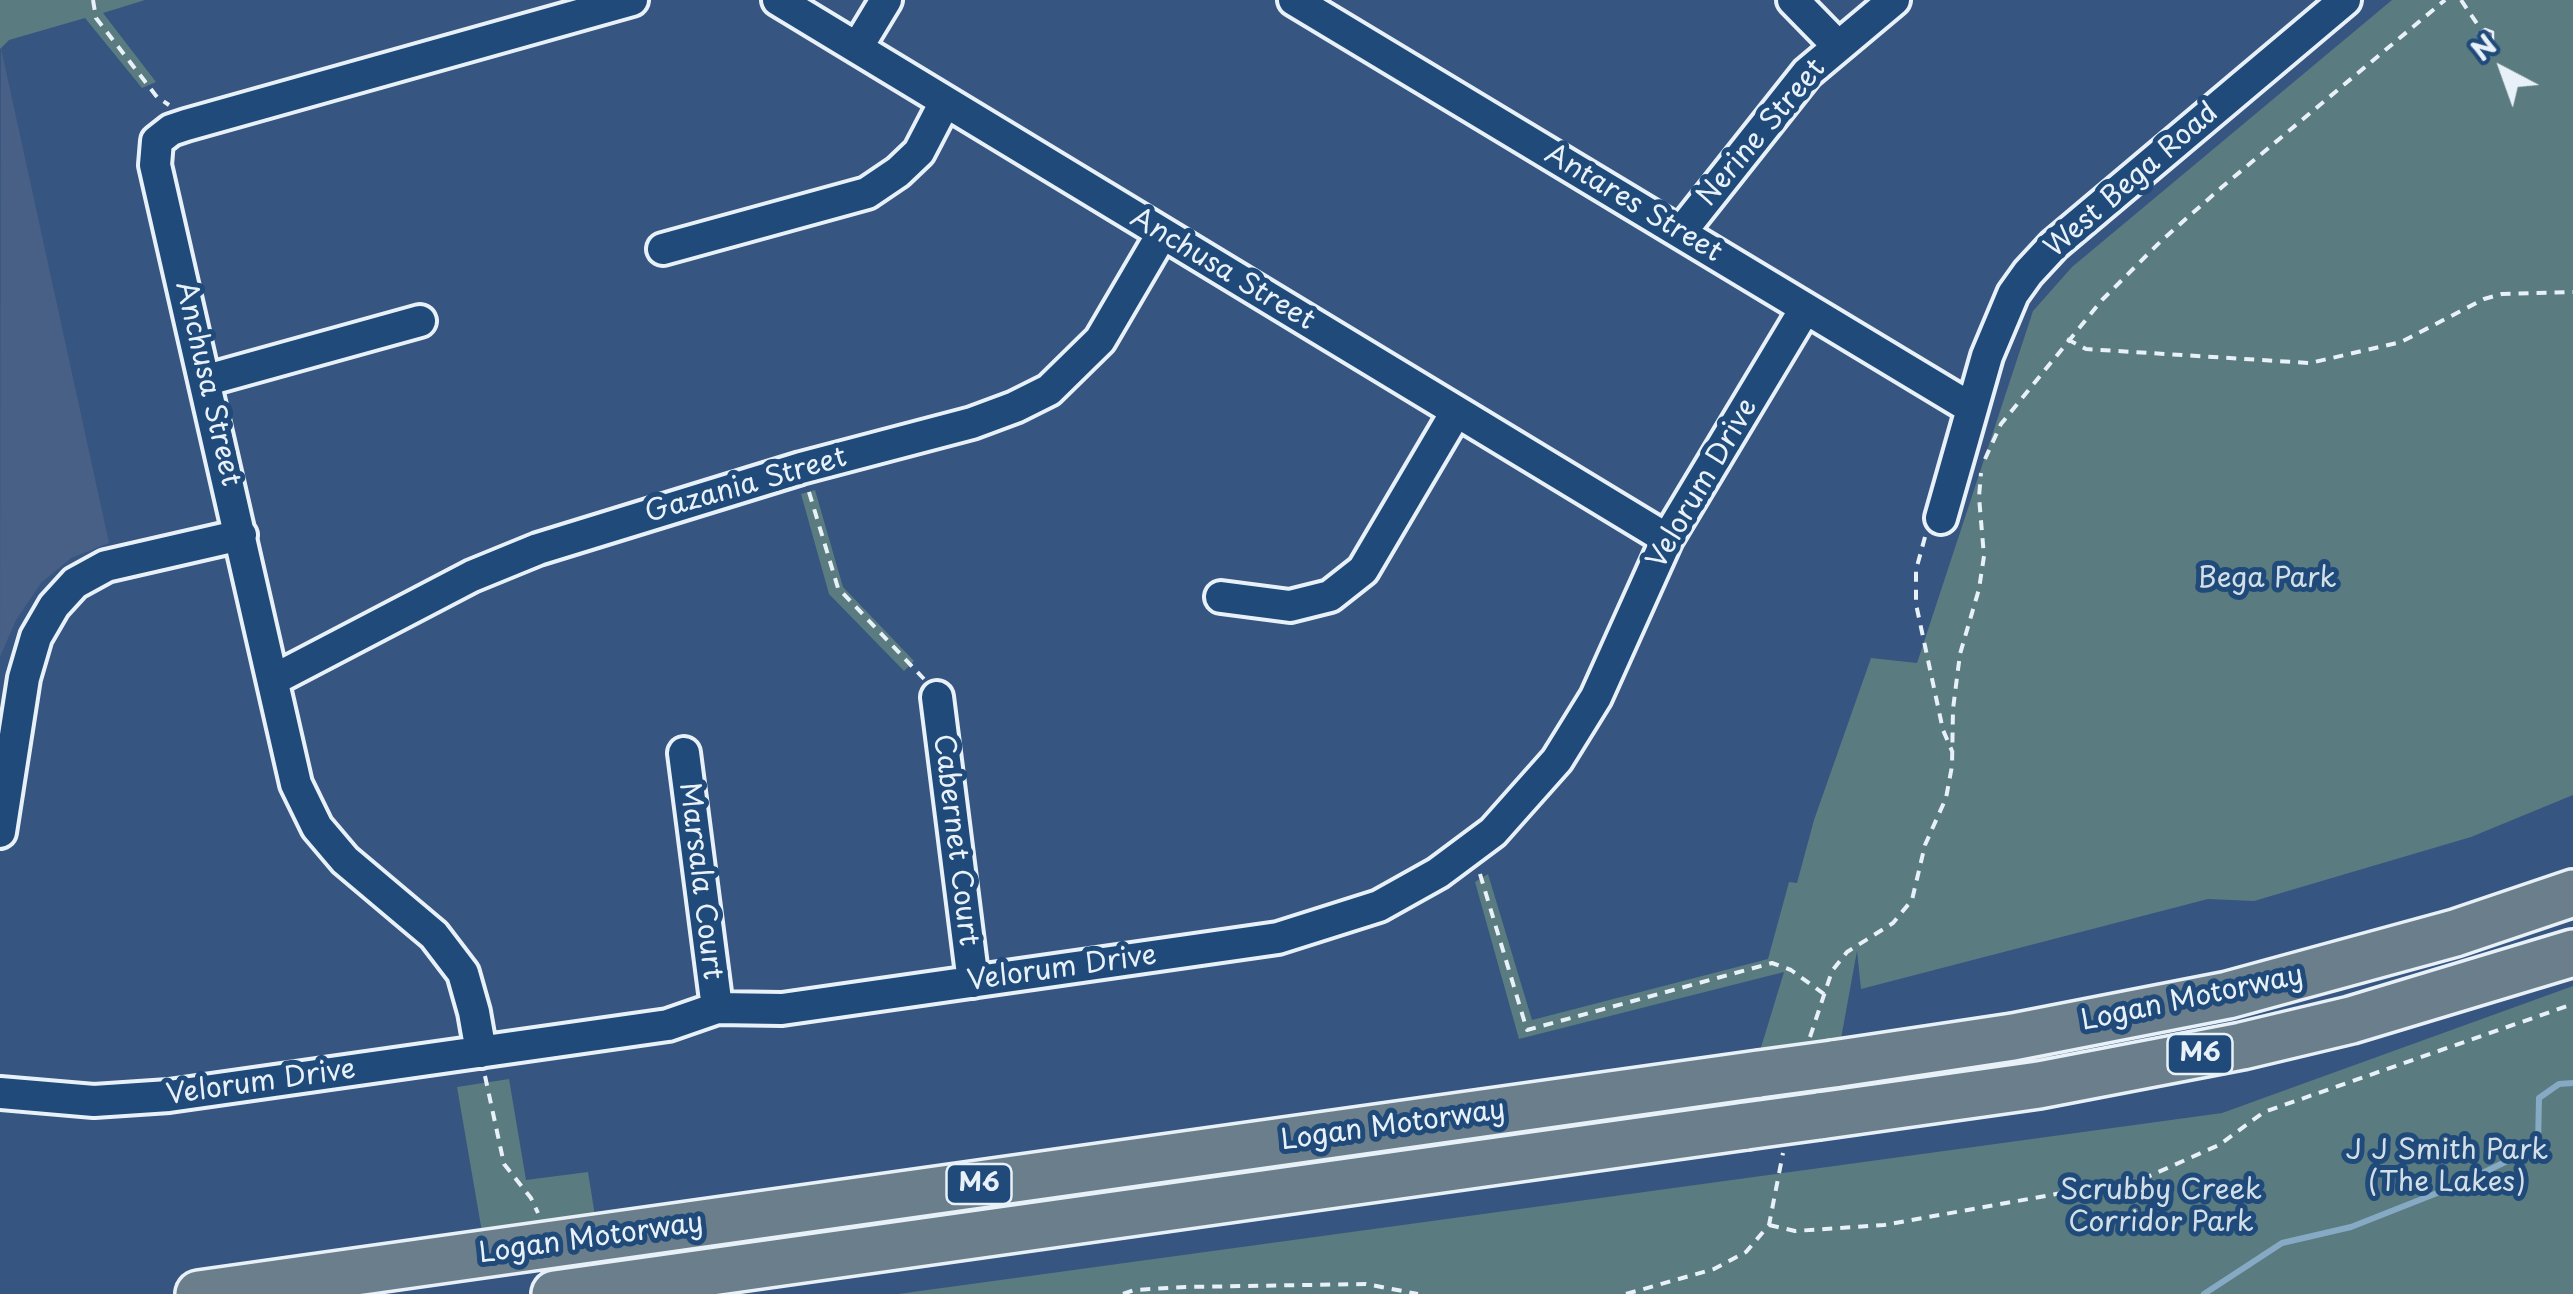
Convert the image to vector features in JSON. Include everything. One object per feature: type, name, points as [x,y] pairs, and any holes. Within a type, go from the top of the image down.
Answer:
[{"type":"highway","name":"Logan Motorway","points":[[199,1294],[2013,1037],[2228,995],[2422,943],[2573,892]]},
{"type":"highway","name":"Logan Motorway","points":[[555,1294],[2038,1085],[2242,1046],[2350,1020],[2573,953]]},
{"type":"street","points":[[186,126],[632,0]]},
{"type":"street","name":"Anchusa Street","points":[[778,0],[1667,539]]},
{"type":"street","points":[[857,48],[886,0]]},
{"type":"street","name":"Antares Street","points":[[1294,0],[1971,408]]},
{"type":"street","points":[[1793,0],[1838,46]]},
{"type":"street","name":"Nerine Street","points":[[1681,232],[1790,92],[1894,0]]},
{"type":"street","name":"West Bega Road","points":[[1941,518],[1971,408],[2002,318],[2028,272],[2054,244],[2346,0]]},
{"type":"street","points":[[664,249],[867,192],[898,172],[919,152],[946,102]]},
{"type":"street","name":"Anchusa Street","points":[[186,126],[171,130],[157,141],[155,165],[296,784],[318,827],[345,860],[434,936],[462,972],[481,1052]]},
{"type":"street","name":"Gazania Street","points":[[273,680],[472,576],[538,549],[802,468],[972,422],[1048,390],[1100,340],[1162,234]]},
{"type":"street","name":"Velorum Drive","points":[[0,1092],[94,1101],[169,1096],[668,1025],[717,1008],[782,1009],[1278,938],[1379,906],[1466,853],[1536,788],[1596,697],[1667,539],[1805,309]]},
{"type":"street","points":[[206,380],[420,321]]},
{"type":"street","points":[[1221,596],[1290,606],[1330,596],[1363,570],[1456,412]]},
{"type":"street","points":[[0,832],[24,678],[36,637],[54,606],[75,583],[106,566],[241,535]]},
{"type":"street","name":"Cabernet Court","points":[[936,697],[973,982]]},
{"type":"street","name":"Marsala Court","points":[[684,753],[717,1008]]},
{"type":"path","points":[[94,0],[96,18],[157,98],[177,106],[186,126]]},
{"type":"path","points":[[1814,1016],[1832,971],[1847,952],[1893,923],[1912,900],[1926,845],[1946,798],[1960,654],[1984,556],[1979,497],[1982,467],[2001,424],[2068,339],[2161,240],[2446,0]]},
{"type":"path","points":[[2461,0],[2482,31]]},
{"type":"path","points":[[2068,339],[2086,349],[2310,362],[2401,342],[2484,299],[2502,294],[2573,292]]},
{"type":"path","points":[[802,468],[838,588],[936,697]]},
{"type":"path","points":[[1941,518],[1931,525],[1922,545],[1916,570],[1916,604],[1952,752]]},
{"type":"path","points":[[1466,853],[1481,876],[1527,1030],[1772,963],[1791,970],[1824,994]]},
{"type":"path","points":[[1626,1294],[1714,1269],[1746,1252],[1769,1224],[1795,1231],[1884,1225],[2145,1178],[2219,1144],[2264,1112],[2573,1004]]},
{"type":"path","points":[[481,1052],[504,1164],[532,1198],[542,1223]]},
{"type":"path","points":[[1123,1294],[1186,1287],[1366,1284],[1418,1294]]},
{"type":"shaded area","points":[[1,48],[109,543],[71,558],[41,583],[16,620],[0,657]]},
{"type":"green space","points":[[0,0],[145,0],[103,13],[156,82],[142,88],[85,18],[9,40],[0,49]]},
{"type":"green space","name":"Bega Park","points":[[2392,0],[2573,0],[2573,795],[2471,837],[2254,901],[2208,899],[1861,989],[1857,951],[1840,1044],[1759,1054],[1784,972],[1519,1039],[1475,882],[1488,874],[1532,1020],[1768,959],[1789,882],[1797,883],[1814,820],[1871,658],[1917,663],[2033,311],[2072,267]]},
{"type":"green space","points":[[815,490],[843,587],[914,661],[904,671],[829,594],[801,494]]},
{"type":"green space","name":"Scrubby Creek Corridor Park","points":[[2573,986],[2573,1294],[898,1294],[2222,1113]]},
{"type":"green space","points":[[509,1079],[526,1180],[588,1172],[595,1216],[482,1232],[457,1087]]},
{"type":"building","points":[[2485,29],[2493,32],[2493,40],[2487,45],[2480,42],[2478,34]]},
{"type":"waterway","points":[[2204,1294],[2282,1243],[2351,1227],[2460,1184],[2538,1146],[2539,1098],[2559,1084],[2573,1083]]},
{"type":"park label","name":"J J Smith Park (The Lakes)","points":[[2447,1167]]}]
